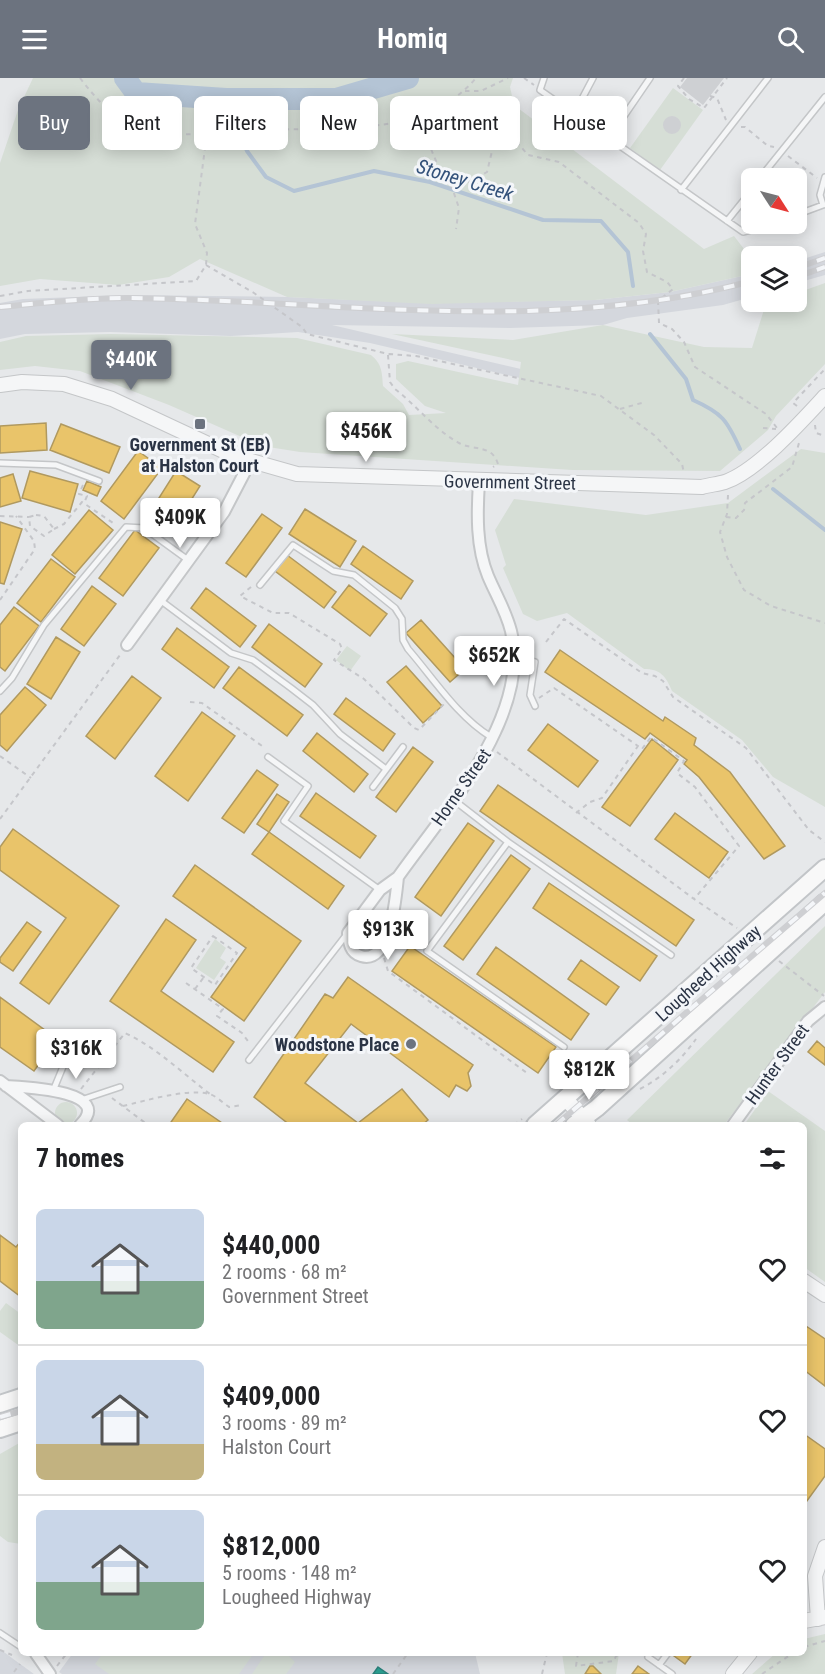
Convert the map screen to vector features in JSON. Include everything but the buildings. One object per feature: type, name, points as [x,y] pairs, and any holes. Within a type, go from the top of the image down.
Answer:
[{"type":"main road","name":"Lougheed Highway","points":[[539,1122],[825,868]]},
{"type":"main road","name":"Lougheed Highway","points":[[583,1122],[825,902]]},
{"type":"main road","points":[[0,1404],[18,1398]]},
{"type":"main road","points":[[0,1429],[18,1423]]},
{"type":"street","name":"Government Street","points":[[0,385],[22,382],[64,384],[112,399],[250,462],[297,474],[479,482],[687,486],[726,482]]},
{"type":"street","points":[[726,482],[825,396]]},
{"type":"street","points":[[127,645],[224,512],[250,462]]},
{"type":"street","name":"Horne Street","points":[[398,877],[389,933],[380,950],[372,956],[364,957],[356,954],[349,945],[348,933],[380,890],[398,877],[492,743],[509,686],[513,657],[512,634],[505,609],[487,575],[479,541],[479,482]]},
{"type":"street","name":"Hunter Street","points":[[735,1122],[808,1021],[825,1007]]},
{"type":"street","points":[[3,1083],[81,1096],[87,1110],[83,1122]]},
{"type":"street","points":[[3,1083],[54,1122]]},
{"type":"street","points":[[566,1099],[581,1122]]},
{"type":"street","points":[[807,1283],[825,1295]]},
{"type":"street","points":[[816,1619],[815,1576],[825,1546]]},
{"type":"street","points":[[36,1656],[53,1670]]},
{"type":"street","points":[[733,1674],[748,1656]]},
{"type":"lane","points":[[544,78],[540,90],[548,96]]},
{"type":"lane","points":[[584,96],[593,78]]},
{"type":"lane","points":[[627,112],[650,78]]},
{"type":"lane","points":[[681,190],[768,78]]},
{"type":"lane","points":[[768,168],[825,97]]},
{"type":"lane","points":[[626,150],[741,231]]},
{"type":"lane","points":[[807,211],[824,204],[820,195],[824,179]]},
{"type":"lane","points":[[727,221],[741,204]]},
{"type":"lane","points":[[0,463],[56,465],[99,481]]},
{"type":"lane","points":[[0,692],[12,678],[50,618],[126,526],[144,528],[189,560]]},
{"type":"lane","points":[[260,585],[293,545],[333,571],[354,575],[400,613],[403,640],[408,649],[456,708],[492,743]]},
{"type":"lane","points":[[160,600],[231,653],[253,660],[291,688],[313,705],[334,729],[386,769]]},
{"type":"lane","points":[[513,657],[535,662],[530,695],[534,704]]},
{"type":"lane","points":[[373,787],[403,747]]},
{"type":"lane","points":[[268,757],[308,786],[284,821],[380,890]]},
{"type":"lane","points":[[453,800],[508,842],[671,955]]},
{"type":"lane","points":[[508,842],[427,951],[564,1047]]},
{"type":"lane","points":[[249,1060],[348,933]]},
{"type":"lane","points":[[53,1090],[74,1040]]},
{"type":"lane","points":[[49,1051],[66,1063]]},
{"type":"lane","points":[[81,1096],[120,1087]]},
{"type":"lane","points":[[0,1633],[18,1645]]},
{"type":"lane","points":[[660,1665],[666,1656]]},
{"type":"lane","points":[[648,1658],[672,1674]]},
{"type":"path","points":[[80,78],[96,99],[131,124],[155,132],[194,133]]},
{"type":"path","points":[[456,96],[465,91],[476,78]]},
{"type":"path","points":[[465,91],[482,91],[508,78]]},
{"type":"path","points":[[684,78],[678,86],[689,99],[704,108],[727,78]]},
{"type":"path","points":[[712,95],[726,122],[745,127],[768,146],[782,151],[824,179]]},
{"type":"path","points":[[288,128],[390,123]]},
{"type":"path","points":[[430,150],[434,161],[444,175],[470,182],[487,171],[493,147],[508,132],[528,155],[559,162],[639,223],[646,234],[643,251],[647,272],[667,282],[673,289],[658,301],[659,323],[672,329],[684,342],[694,367],[766,414],[778,436]]},
{"type":"path","points":[[0,296],[28,291],[196,281],[206,265],[207,253],[195,224],[205,150]]},
{"type":"path","points":[[448,176],[459,208],[456,229]]},
{"type":"path","points":[[206,265],[254,292],[303,327],[307,334],[388,354],[416,356],[601,396],[654,435],[682,464],[687,486]]},
{"type":"path","points":[[388,354],[390,382],[418,411],[459,443],[484,449],[494,456],[498,465],[486,470],[479,482]]},
{"type":"path","points":[[798,408],[793,403],[825,369]]},
{"type":"path","points":[[620,409],[645,402]]},
{"type":"path","points":[[815,424],[816,433],[825,436]]},
{"type":"path","points":[[763,428],[778,436]]},
{"type":"path","points":[[726,517],[736,518],[744,510],[745,502],[792,467],[798,455],[800,440]]},
{"type":"path","points":[[726,482],[728,498],[726,517],[720,532],[727,557],[744,590],[771,606],[825,623]]},
{"type":"path","points":[[29,517],[30,526],[36,533],[44,536],[64,524],[82,502],[84,503],[87,496],[79,494],[81,490]]},
{"type":"path","points":[[84,503],[124,530]]},
{"type":"path","points":[[0,516],[44,516],[54,529]]},
{"type":"path","points":[[0,600],[35,549],[34,541],[16,516]]},
{"type":"path","points":[[260,585],[248,588],[240,596],[273,613],[289,613],[340,644],[342,649],[334,660],[364,679],[414,728],[419,730],[450,698]]},
{"type":"path","points":[[546,642],[564,619],[642,673],[656,676],[663,681],[672,697],[746,748],[809,830],[825,842]]},
{"type":"path","points":[[0,819],[127,645]]},
{"type":"path","points":[[534,704],[554,688],[642,749],[651,736],[684,761],[677,773],[695,787],[739,846],[693,899]]},
{"type":"path","points":[[190,702],[202,703],[269,751],[268,757]]},
{"type":"path","points":[[492,743],[576,813],[693,899],[740,930]]},
{"type":"path","points":[[576,813],[590,802],[602,798],[638,746]]},
{"type":"path","points":[[0,756],[31,778]]},
{"type":"path","points":[[213,936],[237,953],[215,985],[204,977],[191,968],[213,936]]},
{"type":"path","points":[[384,956],[388,971],[527,1073]]},
{"type":"path","points":[[777,959],[825,997]]},
{"type":"path","points":[[195,989],[204,977]]},
{"type":"path","points":[[186,983],[223,1008],[218,1016],[242,1033],[245,1040],[257,1049]]},
{"type":"path","points":[[81,1096],[125,1033],[147,1042],[154,1052],[229,1107],[242,1105]]},
{"type":"path","points":[[104,1092],[144,1122]]},
{"type":"path","points":[[123,1106],[179,1094],[210,1094]]},
{"type":"path","points":[[807,1646],[825,1641]]},
{"type":"path","points":[[0,1650],[12,1655]]},
{"type":"path","points":[[53,1670],[65,1656]]},
{"type":"path","points":[[393,1674],[406,1656]]},
{"type":"path","points":[[542,1674],[546,1656]]},
{"type":"path","points":[[578,1656],[576,1666],[614,1661],[615,1656]]},
{"type":"path","points":[[762,1674],[789,1656]]},
{"type":"path","points":[[14,1672],[20,1664]]},
{"type":"shaded area","points":[[33,78],[513,78],[510,87],[512,96],[390,96],[390,150],[520,150],[520,110],[532,119],[532,150],[573,150],[704,249],[734,236],[742,246],[741,276],[670,292],[595,300],[431,304],[287,297],[200,259],[169,277],[118,285],[40,279],[0,286],[0,163],[18,110],[18,150],[90,150],[90,96],[25,96]]},
{"type":"shaded area","points":[[673,88],[703,110],[660,170],[630,148]]},
{"type":"shaded area","points":[[825,252],[825,275],[807,280],[807,258]]},
{"type":"shaded area","points":[[741,276],[741,300],[723,305],[627,318],[603,325],[510,328],[332,325],[646,398],[644,407],[370,343],[298,332],[231,336],[110,332],[25,334],[0,339],[0,303],[23,299],[128,295],[287,297],[427,303],[595,300],[670,292]]},
{"type":"shaded area","points":[[825,283],[825,364],[776,416],[768,430],[720,471],[572,470],[300,452],[262,446],[169,405],[80,371],[35,366],[0,370],[0,342],[26,336],[111,334],[297,338],[371,355],[381,369],[383,386],[403,404],[409,415],[446,413],[425,406],[396,379],[396,364],[408,361],[518,385],[521,362],[392,334],[513,340],[603,325],[704,347],[752,348],[763,312],[807,312],[807,289]]},
{"type":"shaded area","points":[[801,449],[825,453],[825,807],[773,777],[742,740],[672,691],[662,674],[644,669],[567,613],[537,621],[523,614],[503,568],[506,565],[495,530],[514,499],[646,515],[728,503]]},
{"type":"shaded area","points":[[347,646],[361,656],[350,671],[336,660]]},
{"type":"shaded area","points":[[825,926],[825,992],[726,1122],[629,1122],[627,1120]]},
{"type":"shaded area","points":[[215,939],[226,948],[220,958],[226,962],[214,980],[196,968]]},
{"type":"shaded area","points":[[768,1091],[825,1131],[825,1282],[807,1269],[807,1122],[746,1122]]},
{"type":"shaded area","points":[[66,1102],[74,1105],[76,1109],[74,1121],[58,1121],[55,1113],[58,1105]]},
{"type":"shaded area","points":[[6,1303],[18,1312],[18,1345],[0,1332],[0,1311]]},
{"type":"shaded area","points":[[18,1444],[18,1544],[8,1542],[0,1536],[0,1454]]},
{"type":"shaded area","points":[[825,1634],[825,1674],[752,1674],[773,1656],[807,1656],[807,1638]]},
{"type":"shaded area","points":[[0,1649],[16,1661],[34,1674],[0,1674]]},
{"type":"shaded area","points":[[71,1656],[476,1656],[480,1674],[62,1674],[59,1672]]},
{"type":"shaded area","points":[[101,1656],[252,1656],[239,1674],[109,1674],[95,1664]]},
{"type":"shaded area","points":[[264,1656],[289,1656],[295,1662],[286,1674],[252,1674]]},
{"type":"shaded area","points":[[562,1656],[619,1656],[616,1674],[565,1674]]},
{"type":"waterway","points":[[125,78],[136,93],[226,99],[336,99],[408,78]]},
{"type":"waterway","name":"Stoney Creek","points":[[247,150],[266,177],[294,191],[374,171],[430,182],[543,220],[601,221],[628,252],[633,286]]},
{"type":"waterway","name":"Stoney Creek","points":[[650,334],[686,379],[693,400],[711,409],[722,418],[740,449]]},
{"type":"waterway","name":"Stoney Creek","points":[[773,489],[825,530]]},
{"type":"railway","points":[[807,264],[825,258]]},
{"type":"railway","points":[[807,273],[825,267]]},
{"type":"railway","points":[[0,307],[127,298],[441,311],[519,311],[597,307],[675,298],[741,283]]},
{"type":"railway","points":[[559,1122],[825,893]]},
{"type":"railway","points":[[0,1417],[18,1412]]},
{"type":"place","name":"Government St (EB) at Halston Court","points":[[200,424]]},
{"type":"place","name":"Woodstone Place","points":[[411,1044]]}]
